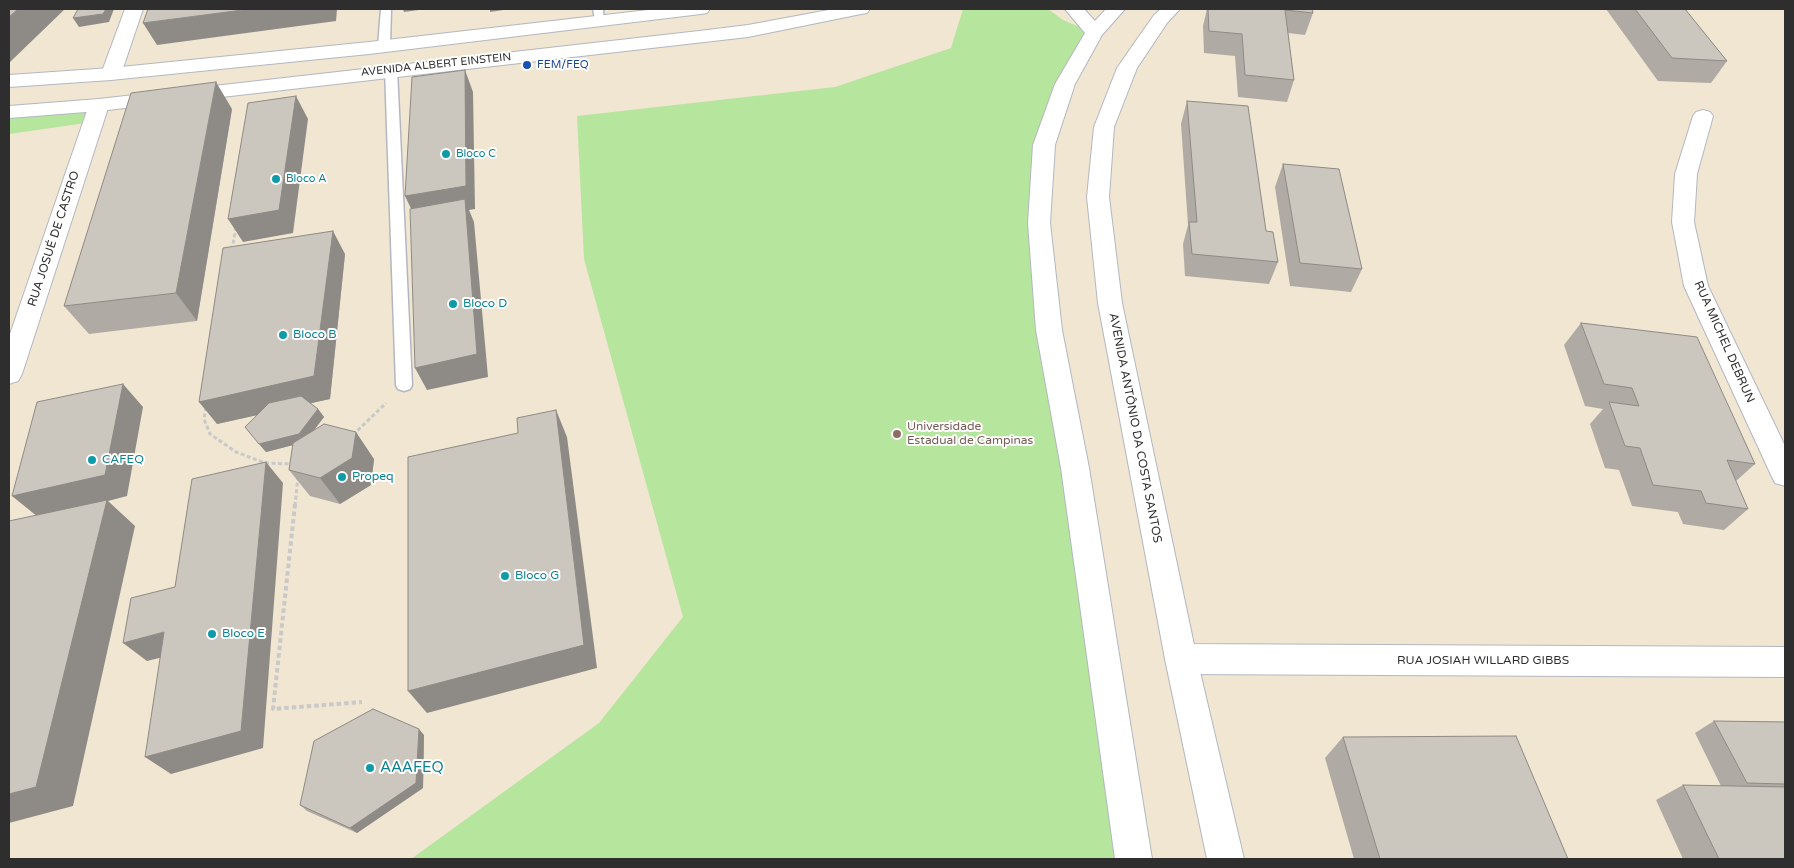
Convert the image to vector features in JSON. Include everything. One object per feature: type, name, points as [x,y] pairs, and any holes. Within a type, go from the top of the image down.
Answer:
[{"type":"street","points":[[111,74],[134,9]]},
{"type":"street","name":"AVENIDA ALBERT EINSTEIN","points":[[9,81],[111,74],[384,46],[599,15],[701,9]]},
{"type":"street","name":"AVENIDA ALBERT EINSTEIN","points":[[9,112],[99,105],[391,70],[748,31],[861,9]]},
{"type":"street","points":[[1074,9],[1084,18],[1094,33]]},
{"type":"street","points":[[1116,9],[1094,33],[1065,84],[1044,146],[1039,222],[1049,330],[1074,468],[1134,859]]},
{"type":"street","name":"AVENIDA ANTÔNIO DA COSTA SANTOS","points":[[1170,9],[1160,19],[1127,68],[1107,118],[1104,127],[1098,197],[1110,303],[1181,659],[1226,859]]},
{"type":"street","name":"RUA JOSUÉ DE CASTRO","points":[[9,374],[99,105]]},
{"type":"street","name":"RUA MICHEL DEBRUN","points":[[1703,116],[1686,174],[1683,222],[1696,286],[1785,475]]},
{"type":"street","name":"RUA JOSIAH WILLARD GIBBS","points":[[1181,659],[1785,662]]},
{"type":"lane","points":[[384,46],[386,9]]},
{"type":"lane","points":[[391,70],[404,385]]},
{"type":"path","points":[[232,255],[236,226]]},
{"type":"path","points":[[351,437],[404,385]]},
{"type":"path","points":[[207,400],[204,419],[210,434],[236,452],[265,463],[300,464]]},
{"type":"path","points":[[299,474],[273,709],[362,702]]},
{"type":"shaded area","name":"Universidade Estadual de Campinas","points":[[9,9],[1785,9],[1785,859],[9,859]]},
{"type":"green space","points":[[963,9],[1048,9],[1063,20],[1094,33],[1065,84],[1039,223],[1134,859],[411,859],[599,723],[683,617],[584,259],[577,116],[835,87],[951,48]]},
{"type":"green space","points":[[99,105],[93,122],[9,134],[9,112]]},
{"type":"building","points":[[9,9],[18,9],[9,17]]},
{"type":"building","points":[[78,9],[106,9],[103,14],[73,18]]},
{"type":"building","points":[[148,9],[250,9],[143,23]]},
{"type":"building","points":[[1208,9],[1312,9],[1313,13],[1285,10],[1294,80],[1245,75],[1242,34],[1209,31]]},
{"type":"building","points":[[1635,9],[1685,9],[1727,61],[1672,58]]},
{"type":"building","name":"Bloco C","points":[[465,70],[466,186],[405,196],[412,77]]},
{"type":"building","points":[[216,82],[176,293],[64,306],[131,93]]},
{"type":"building","points":[[296,96],[279,210],[228,219],[248,103]]},
{"type":"building","points":[[1187,101],[1248,106],[1266,231],[1273,232],[1278,262],[1192,254],[1189,222],[1197,222]]},
{"type":"building","points":[[1283,164],[1339,169],[1362,269],[1300,263]]},
{"type":"building","name":"Bloco D","points":[[465,199],[477,354],[415,368],[410,209]]},
{"type":"building","name":"Bloco B","points":[[333,231],[314,376],[199,402],[223,248]]},
{"type":"building","points":[[1581,323],[1697,337],[1755,464],[1727,460],[1748,509],[1706,503],[1701,491],[1653,485],[1640,448],[1625,446],[1609,402],[1639,406],[1632,388],[1604,384]]},
{"type":"building","points":[[123,384],[105,475],[12,496],[37,402]]},
{"type":"building","points":[[301,396],[318,409],[299,434],[259,444],[245,427],[269,403]]},
{"type":"building","name":"Bloco G","points":[[556,410],[584,645],[408,691],[408,457],[518,433],[517,418]]},
{"type":"building","points":[[324,424],[356,432],[352,458],[320,478],[289,470],[293,443]]},
{"type":"building","name":"Bloco E","points":[[266,462],[241,731],[145,757],[164,632],[123,643],[131,598],[175,587],[192,479]]},
{"type":"building","points":[[107,500],[36,787],[9,794],[9,521]]},
{"type":"building","name":"AAAFEQ","points":[[373,709],[419,729],[416,783],[350,828],[300,805],[314,741]]},
{"type":"building","points":[[1714,721],[1785,722],[1785,784],[1747,783]]},
{"type":"building","points":[[1516,736],[1568,859],[1380,859],[1343,737]]},
{"type":"building","points":[[1683,785],[1785,787],[1785,859],[1719,859]]},
{"type":"place","name":"FEM/FEQ","points":[[527,65]]},
{"type":"place","name":"Bloco C","points":[[446,154]]},
{"type":"place","name":"Bloco A","points":[[276,179]]},
{"type":"place","name":"Bloco D","points":[[453,304]]},
{"type":"place","name":"Bloco B","points":[[283,335]]},
{"type":"place","name":"Universidade Estadual de Campinas","points":[[897,434]]},
{"type":"place","name":"CAFEQ","points":[[92,460]]},
{"type":"place","name":"Propeq","points":[[342,477]]},
{"type":"place","name":"Bloco G","points":[[505,576]]},
{"type":"place","name":"Bloco E","points":[[212,634]]},
{"type":"place","name":"AAAFEQ","points":[[370,768]]}]
